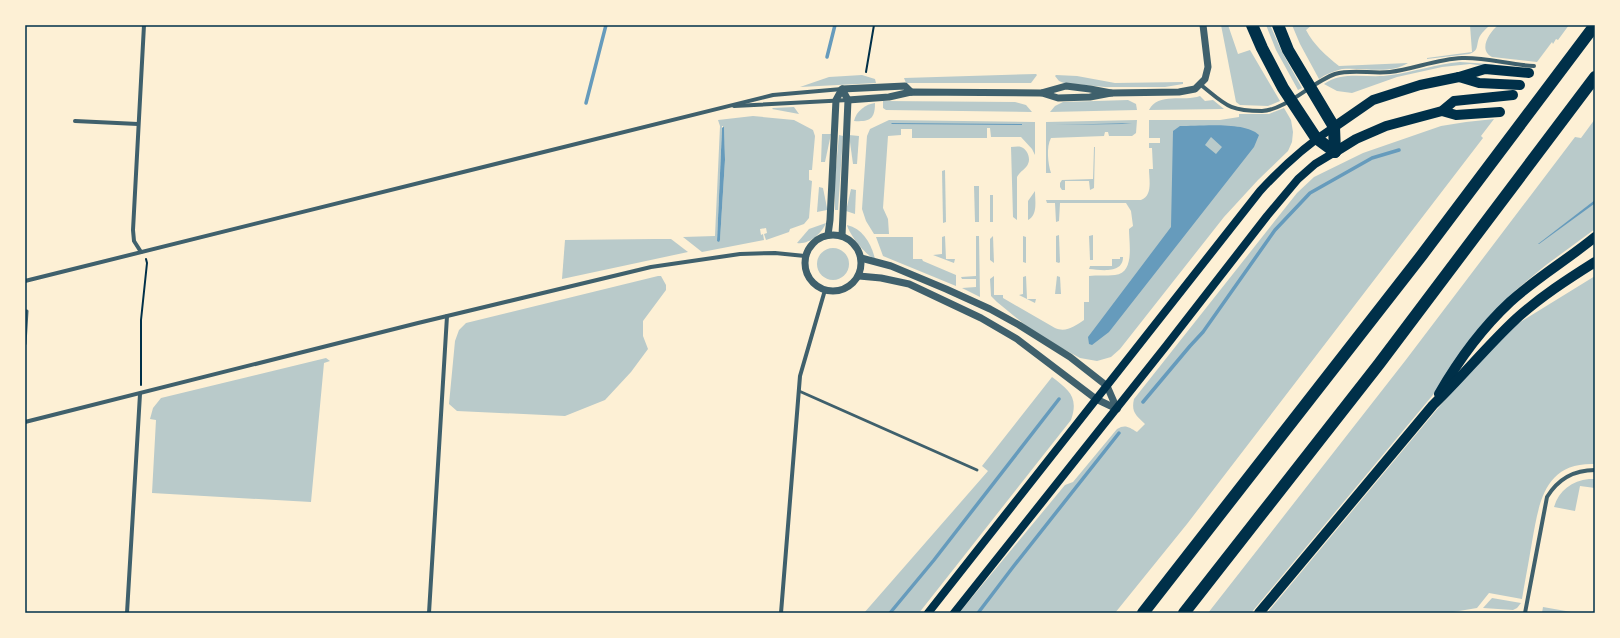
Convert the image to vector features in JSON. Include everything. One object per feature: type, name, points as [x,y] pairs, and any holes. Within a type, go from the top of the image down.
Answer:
[{"type":"highway","points":[[1252,25],[1262,48],[1290,99],[1316,138],[1335,152]]},
{"type":"highway","points":[[1278,25],[1288,50],[1334,127],[1335,152]]},
{"type":"highway","points":[[1143,613],[1422,255],[1595,25]]},
{"type":"highway","points":[[1184,613],[1379,364],[1595,77]]},
{"type":"main road","points":[[928,613],[1260,191],[1296,154],[1316,138],[1373,100],[1420,85],[1459,77],[1485,69],[1531,70]]},
{"type":"main road","points":[[1459,77],[1479,83],[1520,85]]},
{"type":"main road","points":[[954,613],[1117,409],[1241,249],[1298,179],[1314,164],[1356,139],[1386,126],[1442,111],[1454,101],[1513,94]]},
{"type":"main road","points":[[1442,111],[1456,115],[1500,112]]},
{"type":"main road","points":[[1433,405],[1446,382],[1485,328],[1516,298],[1595,237]]},
{"type":"main road","points":[[1259,613],[1433,405],[1489,346],[1517,318],[1549,292],[1595,262]]},
{"type":"street","points":[[141,252],[134,241],[133,236],[144,25]]},
{"type":"street","points":[[725,107],[889,98],[912,92],[1041,93],[1058,98],[1090,97],[1111,94],[1179,92],[1195,89],[1205,79],[1208,67],[1203,25]]},
{"type":"street","points":[[1200,85],[1227,106],[1239,110],[1270,110],[1325,79],[1341,73],[1390,72],[1451,59],[1468,58],[1531,70]]},
{"type":"street","points":[[25,281],[773,95],[842,89],[905,86],[912,92]]},
{"type":"street","points":[[1041,93],[1066,86],[1090,89],[1111,94]]},
{"type":"street","points":[[842,89],[848,100],[842,236]]},
{"type":"street","points":[[828,235],[836,100],[842,89]]},
{"type":"street","points":[[75,121],[138,124]]},
{"type":"street","points":[[828,235],[842,236],[857,247],[861,258],[862,267],[859,276],[851,286],[838,291],[825,290],[817,287],[806,274],[805,256],[811,245],[816,240],[828,235]]},
{"type":"street","points":[[25,422],[447,316],[651,267],[740,254],[775,253],[805,256]]},
{"type":"street","points":[[861,258],[905,272],[990,309],[1070,357],[1107,386],[1117,409]]},
{"type":"street","points":[[859,276],[881,278],[910,284],[981,318],[1017,339],[1096,399],[1117,409]]},
{"type":"street","points":[[781,613],[800,376],[825,290]]},
{"type":"street","points":[[429,613],[447,316]]},
{"type":"street","points":[[127,613],[140,394]]},
{"type":"street","points":[[1525,613],[1547,497],[1557,483],[1563,478],[1578,471],[1595,470]]},
{"type":"lane","points":[[25,311],[27,311],[25,344]]},
{"type":"lane","points":[[799,392],[977,470]]},
{"type":"path","points":[[866,72],[874,25]]},
{"type":"path","points":[[140,394],[141,320],[147,263],[146,258],[141,252]]},
{"type":"shaded area","points":[[1221,25],[1228,25],[1238,54],[1250,50],[1280,101],[1268,106],[1240,105],[1236,102]]},
{"type":"shaded area","points":[[1266,25],[1270,25],[1282,52],[1302,88],[1298,90],[1276,50]]},
{"type":"shaded area","points":[[1292,25],[1312,25],[1306,30],[1309,35],[1320,50],[1339,66],[1408,63],[1401,67],[1385,70],[1342,69],[1319,79],[1300,44]]},
{"type":"shaded area","points":[[1470,25],[1490,25],[1480,36],[1477,48],[1472,53],[1427,59],[1472,52]]},
{"type":"shaded area","points":[[1498,25],[1569,25],[1558,40],[1556,39],[1553,44],[1552,42],[1537,62],[1492,57],[1488,54],[1485,46],[1486,41],[1491,32]]},
{"type":"shaded area","points":[[1460,62],[1526,69],[1507,69],[1470,64],[1442,67],[1397,77],[1352,93],[1337,91],[1324,84],[1339,77],[1383,76],[1442,64]]},
{"type":"shaded area","points":[[862,75],[875,79],[876,83],[800,87],[829,77]]},
{"type":"shaded area","points":[[1037,75],[1031,83],[906,83],[904,78]]},
{"type":"shaded area","points":[[1055,76],[1077,76],[1115,83],[1183,82],[1183,84],[1165,87],[1105,87],[1064,83],[1059,81]]},
{"type":"shaded area","points":[[1200,96],[1205,101],[1213,100],[1224,109],[1149,110],[1153,104],[1165,99],[1194,98]]},
{"type":"shaded area","points":[[1128,100],[1136,104],[1137,110],[1050,112],[1055,106],[1063,102]]},
{"type":"shaded area","points":[[883,101],[1015,102],[1026,105],[1032,112],[886,110],[883,108]]},
{"type":"shaded area","points":[[875,103],[873,116],[868,120],[854,121],[857,114],[862,109]]},
{"type":"shaded area","points":[[794,107],[799,114],[772,109],[773,108]]},
{"type":"shaded area","points":[[1284,108],[1291,120],[1293,132],[1292,142],[1288,151],[1258,180],[1224,217],[1120,349],[1111,357],[1097,361],[1080,358],[1030,329],[991,296],[990,279],[994,276],[994,295],[1003,295],[1003,298],[1055,328],[1063,330],[1067,329],[1084,320],[1084,302],[1089,302],[1089,276],[1115,275],[1126,269],[1130,257],[1129,229],[1133,226],[1131,211],[1126,203],[1060,203],[1059,221],[1056,222],[1055,203],[1047,203],[1046,200],[1141,200],[1145,198],[1150,187],[1149,169],[1153,169],[1152,148],[1149,148],[1149,143],[1160,143],[1160,138],[1149,138],[1149,120],[1220,120],[1239,117],[1239,114],[1269,114]]},
{"type":"shaded area","points":[[753,116],[794,120],[813,130],[815,136],[812,170],[809,170],[809,180],[812,181],[809,218],[804,224],[790,229],[789,232],[766,240],[764,234],[767,233],[766,228],[760,229],[764,240],[702,252],[683,237],[715,236],[720,126],[718,120]],"holes":[[[722,126],[724,126],[725,160],[720,240],[717,241]]]},
{"type":"shaded area","points":[[1494,119],[1481,136],[1483,138],[1187,524],[1115,613],[959,613],[1065,485],[1073,482],[1117,429],[1127,427],[1137,432],[1145,424],[1137,416],[1134,410],[1134,399],[1297,193],[1314,177],[1363,153],[1441,126]]},
{"type":"shaded area","points":[[1595,119],[1595,229],[1546,265],[1516,290],[1432,396],[1251,613],[1208,613],[1405,361],[1575,137],[1581,138]]},
{"type":"shaded area","points":[[889,120],[1035,122],[1035,155],[1032,149],[1021,137],[991,137],[990,128],[987,128],[987,138],[912,138],[912,129],[901,129],[901,135],[888,136],[883,208],[888,219],[889,234],[874,234],[866,221],[862,209],[867,136],[870,129]]},
{"type":"shaded area","points":[[1137,120],[1136,133],[1132,136],[1109,136],[1108,132],[1105,132],[1104,136],[1051,138],[1048,146],[1048,156],[1051,173],[1046,173],[1046,122]]},
{"type":"shaded area","points":[[822,134],[831,134],[825,162],[821,162]]},
{"type":"shaded area","points":[[839,135],[843,136],[838,210],[835,210],[835,178]]},
{"type":"shaded area","points":[[849,135],[859,136],[857,164],[853,164]]},
{"type":"shaded area","points":[[1011,147],[1023,148],[1029,157],[1027,166],[1017,177],[1017,220],[1013,217]]},
{"type":"shaded area","points":[[1094,147],[1094,188],[1090,190],[1089,181],[1065,181],[1065,190],[1062,190],[1060,183],[1062,180],[1093,179]]},
{"type":"shaded area","points":[[945,170],[946,222],[943,223],[942,171]]},
{"type":"shaded area","points":[[974,186],[979,186],[979,222],[975,222]]},
{"type":"shaded area","points":[[819,187],[823,188],[827,210],[817,212]]},
{"type":"shaded area","points":[[851,189],[856,190],[855,214],[846,211]]},
{"type":"shaded area","points":[[1035,191],[1035,211],[1028,220],[1028,201]]},
{"type":"shaded area","points":[[990,195],[993,195],[993,222],[990,222]]},
{"type":"shaded area","points":[[826,223],[814,238],[806,242],[797,243],[809,229]]},
{"type":"shaded area","points":[[847,225],[862,233],[869,242],[875,259],[858,244]]},
{"type":"shaded area","points":[[1059,235],[1059,263],[1056,262],[1056,236]]},
{"type":"shaded area","points":[[1093,235],[1093,260],[1090,260],[1089,236]]},
{"type":"shaded area","points":[[945,236],[946,259],[955,259],[954,263],[933,255],[942,254],[942,237]]},
{"type":"shaded area","points":[[976,236],[979,236],[980,297],[962,288],[976,287],[976,279],[962,279],[961,277],[976,276]]},
{"type":"shaded area","points":[[993,236],[994,263],[990,260],[990,239]]},
{"type":"shaded area","points":[[1023,236],[1026,237],[1026,263],[1023,262]]},
{"type":"shaded area","points":[[876,237],[913,237],[913,259],[922,259],[923,261],[956,275],[956,286],[883,256]]},
{"type":"shaded area","points":[[671,239],[688,252],[562,279],[565,240]]},
{"type":"shaded area","points":[[830,248],[836,248],[846,255],[849,264],[848,270],[842,277],[836,280],[830,280],[820,273],[817,267],[817,261],[824,251]]},
{"type":"shaded area","points":[[1120,257],[1123,257],[1122,262],[1115,269],[1089,269],[1090,266],[1112,266],[1112,259],[1120,259]]},
{"type":"shaded area","points":[[661,276],[666,285],[666,290],[643,321],[643,336],[648,349],[631,372],[605,400],[565,416],[457,411],[449,404],[455,341],[459,330],[466,323]]},
{"type":"shaded area","points":[[1026,276],[1027,299],[1019,295],[1023,294],[1023,277]]},
{"type":"shaded area","points":[[1057,276],[1060,277],[1061,294],[1055,294]]},
{"type":"shaded area","points":[[1595,276],[1595,464],[1578,465],[1565,470],[1554,478],[1547,488],[1538,513],[1522,599],[1489,593],[1477,608],[1447,613],[1267,613],[1449,395],[1514,326]]},
{"type":"shaded area","points":[[1027,299],[1036,299],[1035,303]]},
{"type":"shaded area","points":[[326,358],[330,361],[324,363],[311,502],[152,493],[156,420],[150,419],[153,408],[161,398]]},
{"type":"shaded area","points":[[1052,377],[1068,390],[1071,395],[1074,405],[1071,420],[919,613],[864,613],[988,471],[982,466]]},
{"type":"shaded area","points":[[1595,479],[1595,488],[1580,486],[1575,511],[1554,507],[1559,496],[1567,487],[1577,482]]},
{"type":"shaded area","points":[[1492,598],[1521,603],[1513,610],[1483,608]]},
{"type":"shaded area","points":[[1543,607],[1577,613],[1542,613]]},
{"type":"water","points":[[891,123],[1022,124],[1022,125],[892,124]]},
{"type":"water","points":[[1132,123],[1122,124],[1055,125]]},
{"type":"water","points":[[1222,125],[1244,128],[1259,135],[1254,147],[1109,332],[1092,345],[1089,344],[1088,337],[1171,227],[1173,131],[1180,126]],"holes":[[[1211,137],[1222,147],[1216,154],[1205,145]]]},
{"type":"water","points":[[724,126],[725,160],[719,242],[717,241],[722,128]]},
{"type":"water","points":[[1595,200],[1594,204],[1538,244]]},
{"type":"waterway","points":[[586,103],[606,25]]},
{"type":"waterway","points":[[827,57],[835,25]]},
{"type":"waterway","points":[[1143,402],[1203,332],[1275,230],[1310,193],[1372,158],[1399,150]]},
{"type":"waterway","points":[[890,613],[934,560],[1059,399]]},
{"type":"waterway","points":[[978,613],[1119,433]]}]
